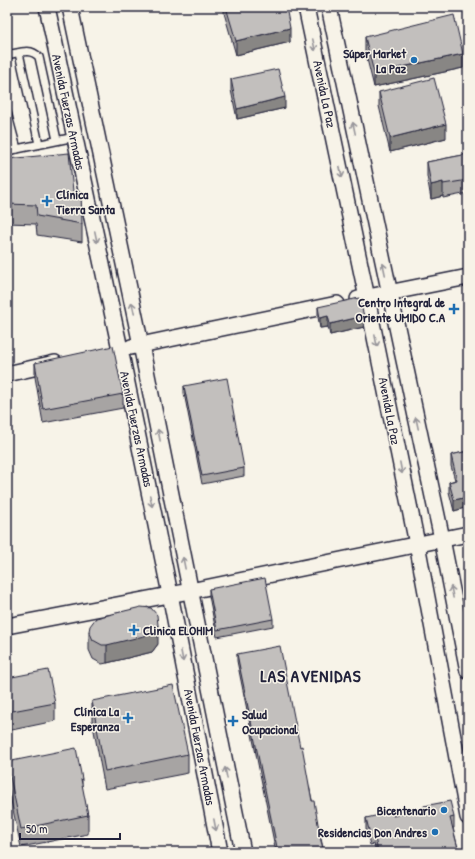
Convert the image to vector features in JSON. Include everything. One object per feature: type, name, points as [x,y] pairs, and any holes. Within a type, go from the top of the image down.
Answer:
[{"type":"street","name":"Avenida Fuerzas Armadas","points":[[47,7],[120,349],[170,594],[220,852]]},
{"type":"street","name":"Avenida Fuerzas Armadas","points":[[70,7],[141,345],[242,852]]},
{"type":"street","name":"Avenida La Paz","points":[[306,7],[417,544],[468,817]]},
{"type":"street","name":"Avenida La Paz","points":[[329,7],[442,540],[468,671]]},
{"type":"street","points":[[105,352],[468,277]]},
{"type":"street","points":[[7,374],[67,360]]},
{"type":"street","points":[[7,626],[190,591],[468,534]]},
{"type":"lane","points":[[7,55],[28,50],[35,53],[39,57],[57,140]]},
{"type":"lane","points":[[19,53],[39,144]]},
{"type":"lane","points":[[7,112],[17,149]]},
{"type":"lane","points":[[7,151],[75,137]]},
{"type":"building","points":[[226,7],[286,7],[290,28],[236,41]]},
{"type":"building","name":"Súper Market La Paz","points":[[454,15],[463,54],[374,73],[365,37]]},
{"type":"building","points":[[278,69],[285,97],[237,109],[231,79]]},
{"type":"building","points":[[434,78],[446,124],[390,138],[379,92]]},
{"type":"building","points":[[69,153],[73,191],[81,192],[82,224],[37,216],[36,205],[7,204],[7,159]]},
{"type":"building","points":[[468,154],[468,180],[443,184],[443,182],[431,185],[427,162]]},
{"type":"building","points":[[359,298],[364,316],[330,324],[328,316],[320,318],[318,307]]},
{"type":"building","points":[[113,346],[123,394],[43,409],[35,363]]},
{"type":"building","points":[[227,378],[244,468],[202,476],[184,386]]},
{"type":"building","points":[[468,451],[468,497],[454,500],[449,482],[457,480],[451,455]]},
{"type":"building","points":[[265,578],[273,619],[217,630],[209,589]]},
{"type":"building","points":[[141,607],[151,608],[157,615],[158,625],[152,634],[107,645],[102,645],[93,640],[89,631],[90,626],[96,618]]},
{"type":"building","points":[[280,646],[300,747],[302,746],[312,801],[314,801],[324,852],[278,852],[237,654]]},
{"type":"building","points":[[48,670],[55,703],[7,712],[7,678]]},
{"type":"building","points":[[173,685],[188,754],[105,771],[92,701]]},
{"type":"building","points":[[76,748],[88,815],[21,829],[7,762]]},
{"type":"building","points":[[450,801],[454,817],[450,818],[459,852],[378,852],[374,833],[370,834],[366,818],[393,812],[393,816],[424,809],[424,806]]},
{"type":"place","name":"Súper Market La Paz","points":[[414,60]]},
{"type":"place","name":"Clínica Tierra Santa","points":[[47,201]]},
{"type":"place","name":"Centro Integral de Oriente UMIDO C.A","points":[[454,309]]},
{"type":"place","name":"Clinica ELOHIM","points":[[134,630]]},
{"type":"place","name":"Clínica La Esperanza","points":[[128,718]]},
{"type":"place","name":"Salud Ocupacional","points":[[233,721]]},
{"type":"place","name":"Bicentenario","points":[[444,810]]},
{"type":"place","name":"Residencias Don Andres","points":[[435,832]]},
{"type":"district","name":"LAS AVENIDAS","points":[[311,676]]}]
